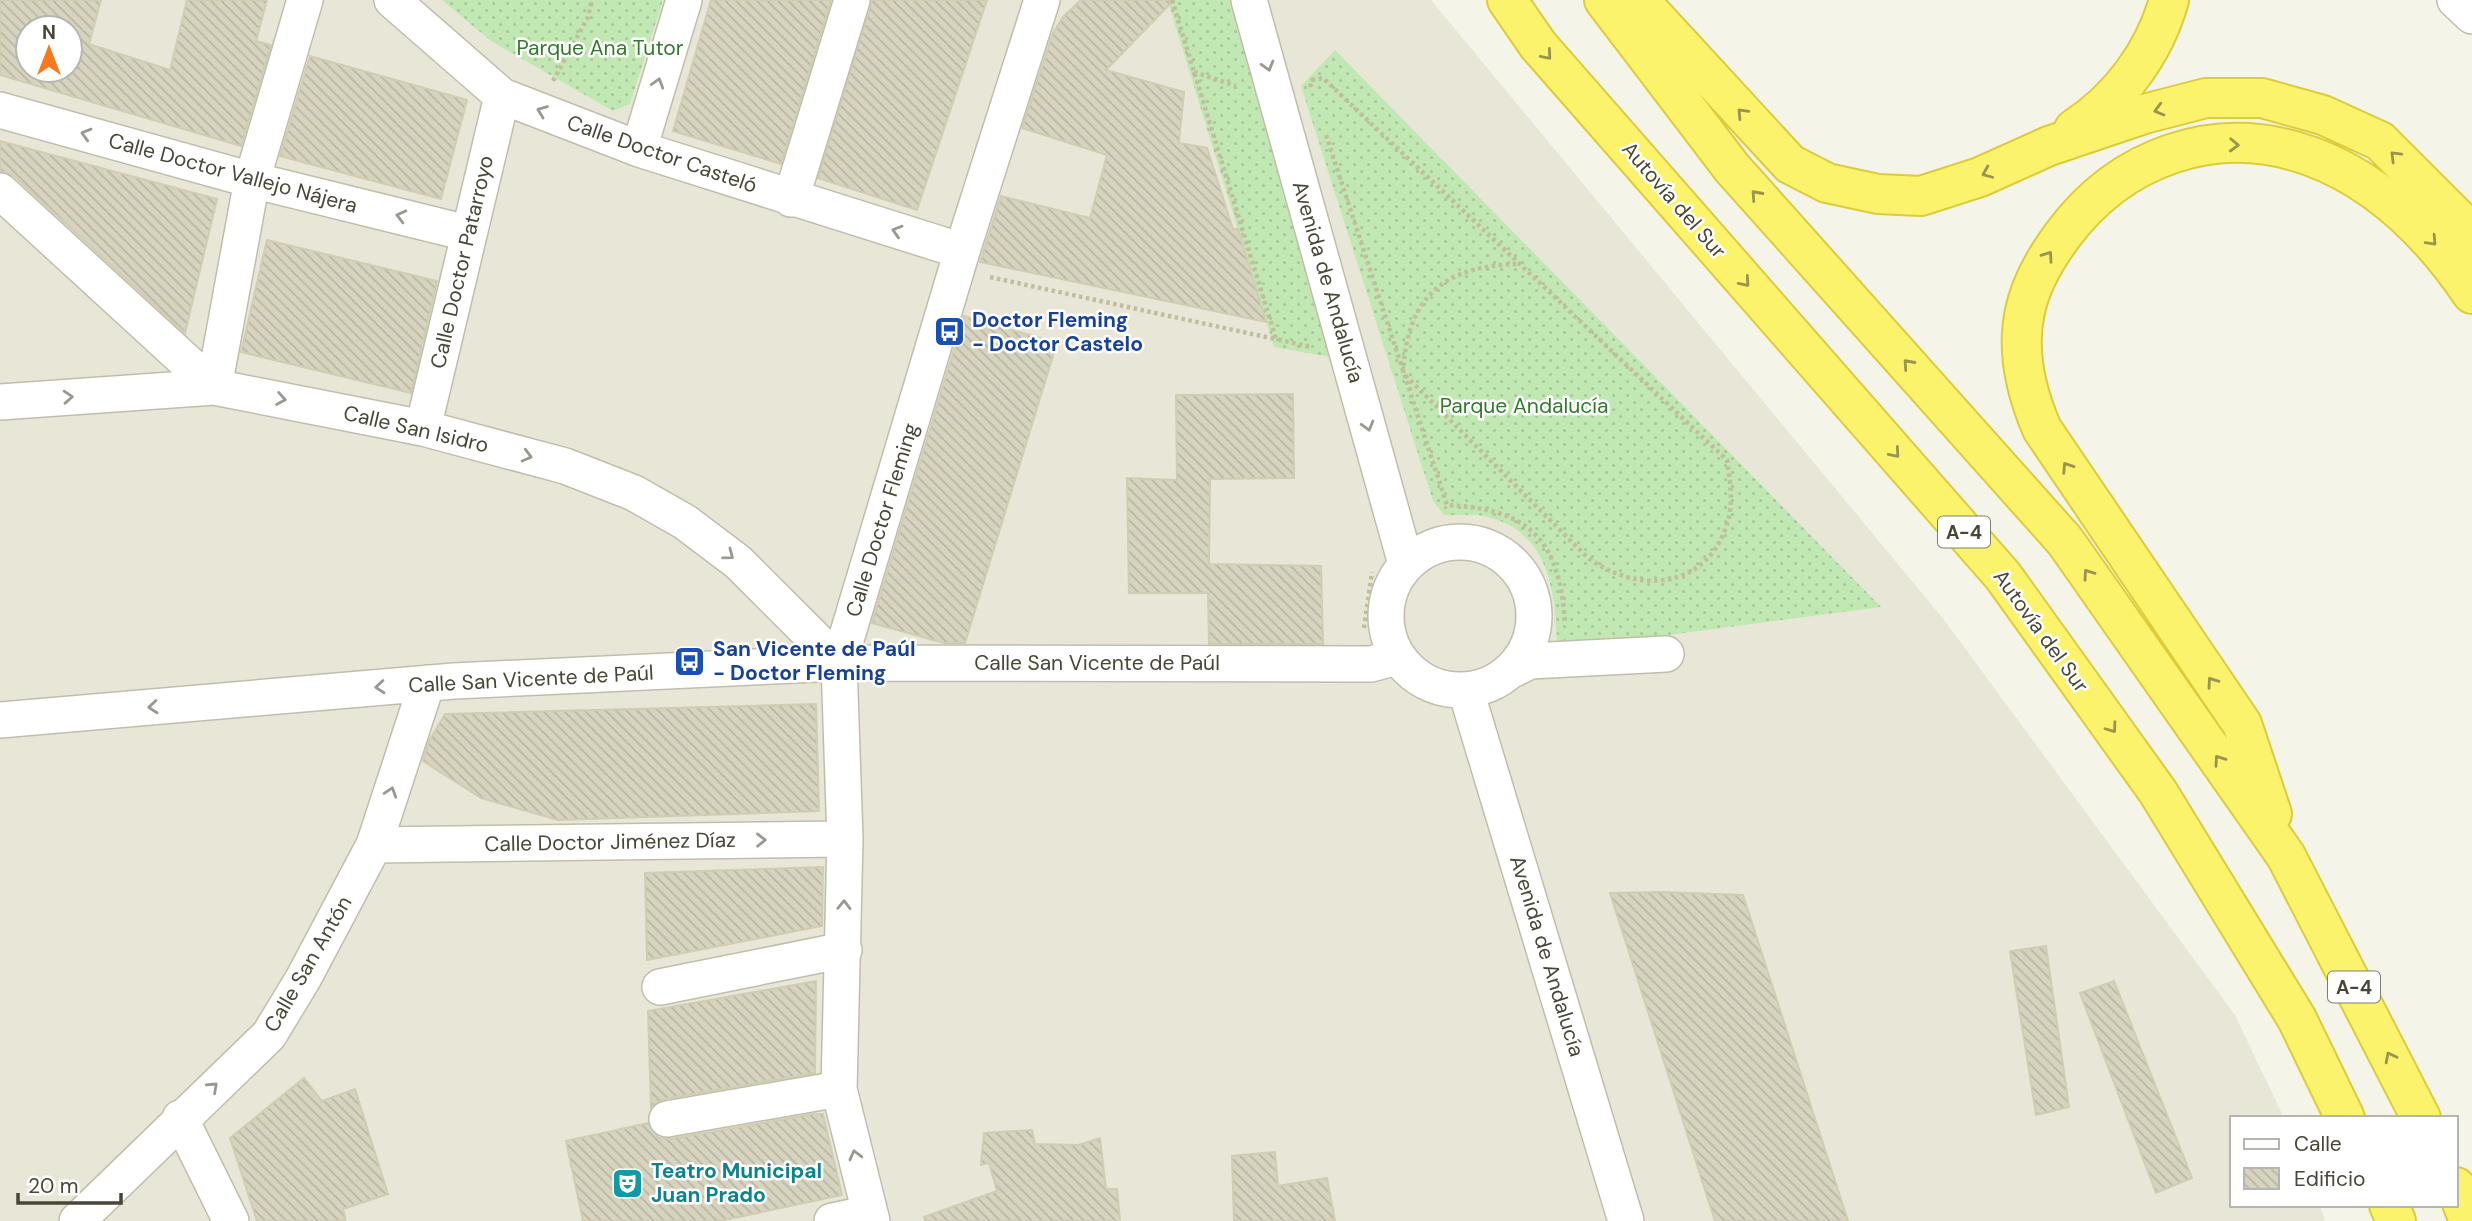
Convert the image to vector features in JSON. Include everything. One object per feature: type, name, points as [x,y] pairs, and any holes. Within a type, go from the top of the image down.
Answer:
[{"type":"highway","name":"Autovía del Sur","points":[[1507,0],[1538,45],[2003,576],[2158,792],[2297,1019],[2345,1116]]},
{"type":"highway","name":"A-4","points":[[1604,0],[1732,168],[2065,541],[2286,856],[2420,1116]]},
{"type":"highway","points":[[1639,0],[1790,164],[1827,183],[1878,194],[1921,196],[1980,177],[2049,146],[2144,114],[2206,97],[2262,97],[2323,115],[2380,141],[2457,218],[2472,244]]},
{"type":"highway","points":[[2049,146],[2098,114],[2141,65],[2169,0]]},
{"type":"highway","points":[[2286,856],[2242,724],[2042,429],[2027,394],[2022,351],[2025,312],[2041,264],[2102,190],[2155,158],[2207,144],[2268,146],[2309,156],[2349,175],[2409,216],[2449,259],[2472,294]]},
{"type":"street","points":[[214,387],[252,180],[305,0]]},
{"type":"street","name":"Calle Doctor Casteló","points":[[392,0],[502,96],[639,149],[791,199],[960,260]]},
{"type":"street","points":[[639,149],[684,0]]},
{"type":"street","points":[[791,199],[852,0]]},
{"type":"street","name":"Calle Doctor Fleming","points":[[871,1217],[839,1089],[845,839],[839,663],[1037,8],[1042,0]]},
{"type":"street","name":"Avenida de Andalucía","points":[[1249,0],[1406,564]]},
{"type":"street","points":[[2455,0],[2472,16]]},
{"type":"street","name":"Calle Doctor Patarroyo","points":[[423,428],[467,233],[502,96]]},
{"type":"street","name":"Calle Doctor Vallejo Nájera","points":[[0,110],[252,180],[467,233]]},
{"type":"street","points":[[0,191],[214,387]]},
{"type":"street","name":"Calle San Isidro","points":[[0,401],[214,387],[423,428],[565,466],[634,493],[685,522],[738,562],[839,663]]},
{"type":"street","points":[[1514,669],[1533,637],[1535,607],[1527,581],[1512,561],[1474,542],[1448,542],[1420,552],[1406,564],[1389,592],[1385,620],[1397,657],[1423,681],[1451,690],[1466,691],[1493,684],[1530,661],[1666,654]]},
{"type":"street","name":"Calle San Vicente de Paúl","points":[[0,720],[426,683],[839,663],[1371,664],[1397,657]]},
{"type":"street","name":"Calle San Antón","points":[[77,1221],[180,1118],[269,1035],[303,979],[374,845],[426,683]]},
{"type":"street","name":"Avenida de Andalucía","points":[[1466,691],[1626,1221]]},
{"type":"street","name":"Calle Doctor Jiménez Díaz","points":[[374,845],[845,839]]},
{"type":"street","points":[[660,987],[844,950]]},
{"type":"street","points":[[667,1119],[839,1089]]},
{"type":"street","points":[[180,1118],[231,1221]]},
{"type":"street","points":[[832,1221],[871,1217]]},
{"type":"path","points":[[538,109],[588,17],[592,0]]},
{"type":"path","points":[[1172,0],[1276,339]]},
{"type":"path","points":[[1194,72],[1240,88]]},
{"type":"path","points":[[1315,100],[1310,87],[1312,80],[1323,78],[1727,460],[1732,493],[1727,525],[1710,554],[1689,573],[1658,583],[1631,581],[1605,571],[1587,557],[1403,373],[1405,343],[1412,318],[1424,300],[1462,273],[1480,267],[1518,264]]},
{"type":"path","points":[[1323,126],[1447,505],[1477,506],[1500,511],[1527,525],[1559,572],[1565,637],[1552,660]]},
{"type":"path","points":[[960,260],[1321,349]]},
{"type":"shaded area","points":[[0,0],[1431,0],[1945,621],[2235,1015],[2283,1116],[2230,1116],[2230,1207],[2321,1207],[2325,1221],[0,1221]]},
{"type":"green space","name":"Parque Ana Tutor","points":[[442,0],[663,0],[630,104],[613,111],[491,41]]},
{"type":"green space","points":[[1235,0],[1342,359],[1274,347],[1168,2]]},
{"type":"green space","name":"Parque Andalucía","points":[[1335,50],[1881,607],[1623,641],[1557,644],[1550,584],[1536,550],[1524,536],[1508,525],[1487,517],[1444,515],[1433,501],[1301,86]]},
{"type":"building","points":[[0,0],[101,0],[89,44],[170,70],[187,0],[267,0],[256,41],[271,45],[241,146],[31,84],[84,84],[84,14],[14,14],[14,79],[0,75]]},
{"type":"building","points":[[711,0],[831,0],[781,164],[673,131]]},
{"type":"building","points":[[872,0],[987,0],[917,210],[818,178]]},
{"type":"building","points":[[1081,0],[1174,0],[1106,70],[1184,92],[1179,143],[1207,148],[1233,229],[1238,229],[1266,322],[980,262],[1001,196],[1090,218],[1107,155],[1022,128],[1053,33],[1063,17]]},
{"type":"building","points":[[310,56],[467,100],[441,199],[280,156]]},
{"type":"building","points":[[0,141],[217,199],[185,333],[14,176],[0,171]]},
{"type":"building","points":[[267,240],[437,281],[411,393],[241,352]]},
{"type":"building","points":[[964,316],[1057,343],[965,643],[944,643],[872,623]]},
{"type":"building","points":[[1293,394],[1294,478],[1210,479],[1209,564],[1321,566],[1323,644],[1209,644],[1208,593],[1129,593],[1127,478],[1177,480],[1176,395]]},
{"type":"building","points":[[816,704],[819,811],[558,820],[481,798],[423,761],[429,741],[445,714]]},
{"type":"building","points":[[823,867],[822,926],[647,960],[645,873]]},
{"type":"building","points":[[1610,893],[1743,895],[1848,1221],[1715,1221]]},
{"type":"building","points":[[2046,946],[2069,1107],[2036,1115],[2010,951]]},
{"type":"building","points":[[816,981],[815,1073],[664,1099],[651,1107],[648,1011]]},
{"type":"building","points":[[2114,981],[2192,1178],[2156,1193],[2080,993]]},
{"type":"building","points":[[304,1078],[322,1101],[355,1089],[388,1194],[343,1209],[346,1221],[257,1221],[230,1138]]},
{"type":"building","points":[[823,1114],[842,1195],[720,1221],[583,1221],[566,1141],[648,1123],[659,1138],[670,1139]]},
{"type":"building","points":[[1032,1130],[1035,1144],[1078,1145],[1100,1138],[1106,1189],[1117,1189],[1120,1221],[925,1221],[924,1217],[997,1191],[989,1163],[981,1165],[984,1133]]},
{"type":"building","points":[[1275,1152],[1278,1186],[1327,1178],[1335,1221],[1234,1221],[1232,1156]]},
{"type":"place","name":"Doctor Fleming - Doctor Castelo","points":[[949,332]]},
{"type":"place","name":"San Vicente de Paúl - Doctor Fleming","points":[[690,661]]},
{"type":"place","name":"Teatro Municipal Juan Prado","points":[[628,1183]]}]
